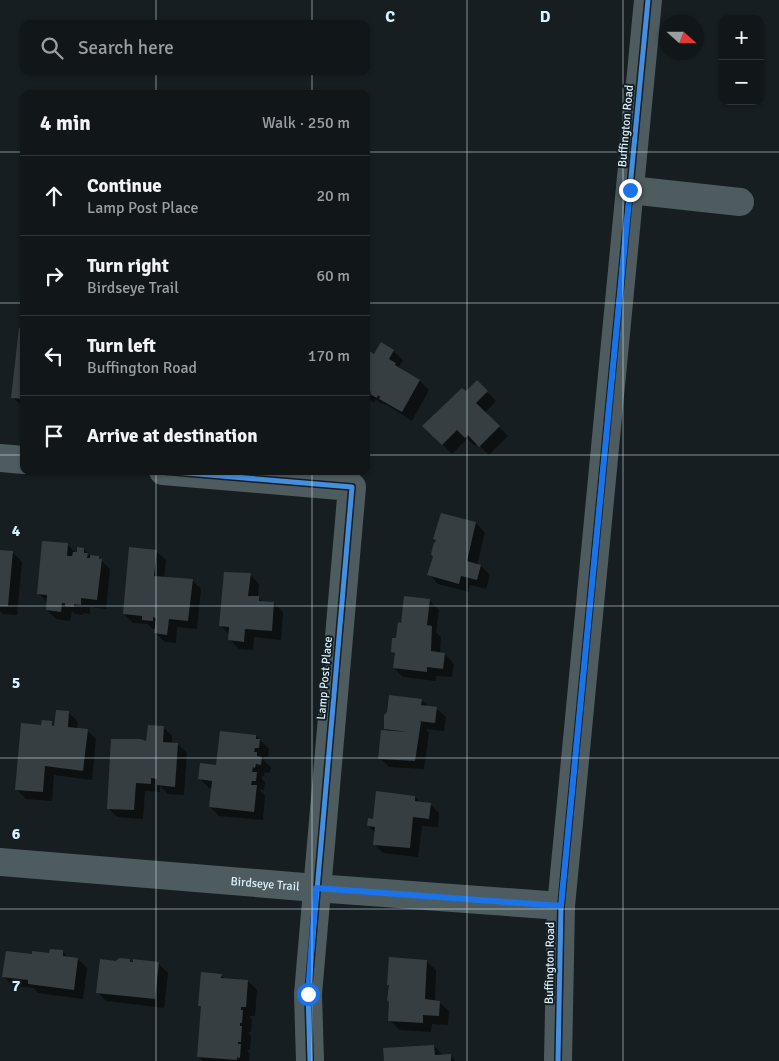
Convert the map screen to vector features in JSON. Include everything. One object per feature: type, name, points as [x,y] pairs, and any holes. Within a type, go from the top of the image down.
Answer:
[{"type":"street","name":"Buffington Road","points":[[558,1061],[561,906],[648,0]]},
{"type":"street","points":[[630,190],[740,202]]},
{"type":"street","points":[[0,458],[20,460]]},
{"type":"street","name":"Lamp Post Place","points":[[210,475],[352,487],[308,994],[310,1061]]},
{"type":"street","name":"Birdseye Trail","points":[[0,862],[561,906]]},
{"type":"building","points":[[19,328],[20,399],[11,398]]},
{"type":"building","points":[[381,342],[394,350],[389,359],[396,363],[395,365],[420,380],[402,412],[379,399],[378,395],[377,398],[370,394],[370,352],[374,354]]},
{"type":"building","points":[[477,380],[488,391],[476,403],[500,426],[479,447],[468,435],[465,438],[457,430],[442,445],[422,426],[462,388],[466,391]]},
{"type":"building","points":[[441,513],[476,522],[467,561],[481,565],[477,580],[461,576],[459,584],[427,575],[436,540],[433,539]]},
{"type":"building","points":[[42,541],[68,543],[67,556],[72,556],[73,552],[77,552],[77,547],[84,548],[84,553],[88,553],[87,558],[90,558],[90,555],[99,556],[99,559],[102,559],[97,600],[81,598],[81,605],[74,604],[74,607],[65,606],[65,603],[62,603],[61,612],[46,610],[47,595],[37,594]]},
{"type":"building","points":[[129,547],[157,550],[154,576],[193,579],[188,621],[169,619],[167,635],[154,633],[156,618],[153,617],[153,621],[142,620],[142,616],[123,614]]},
{"type":"building","points":[[0,550],[13,551],[8,606],[0,606]]},
{"type":"building","points":[[224,572],[251,573],[248,596],[259,596],[259,601],[274,602],[272,631],[245,629],[244,642],[228,640],[229,627],[219,626]]},
{"type":"building","points":[[404,596],[430,599],[427,625],[432,626],[431,651],[445,653],[443,669],[427,667],[427,672],[393,668],[395,653],[391,652],[392,638],[396,638],[398,622],[401,623]]},
{"type":"building","points":[[389,695],[422,699],[421,705],[437,707],[435,723],[419,721],[421,722],[415,761],[378,759],[381,730],[408,732],[384,729],[384,715],[387,712]]},
{"type":"building","points":[[56,710],[69,711],[68,727],[88,729],[83,771],[45,766],[43,792],[15,790],[21,723],[41,725],[42,720],[52,721],[54,726]]},
{"type":"building","points":[[148,725],[164,726],[163,742],[178,743],[175,787],[157,785],[157,779],[151,778],[151,784],[136,783],[134,810],[107,809],[111,739],[140,739],[146,741]]},
{"type":"building","points":[[220,731],[256,735],[256,739],[260,739],[259,748],[255,748],[254,752],[257,752],[257,756],[262,757],[261,765],[256,764],[252,772],[257,772],[256,781],[252,781],[251,785],[257,785],[254,812],[209,807],[212,781],[198,779],[200,763],[216,765]]},
{"type":"building","points":[[376,791],[415,796],[415,801],[431,803],[429,819],[413,817],[410,848],[373,845],[375,827],[367,826],[368,818],[373,819]]},
{"type":"building","points":[[50,949],[63,950],[63,956],[78,958],[74,990],[28,984],[28,980],[2,977],[6,951],[32,954],[32,951],[49,953]]},
{"type":"building","points":[[389,957],[427,960],[425,999],[440,1001],[439,1016],[423,1015],[423,1023],[388,1021],[389,1002],[387,1000],[389,985],[387,985]]},
{"type":"building","points":[[119,958],[130,959],[130,962],[133,962],[133,959],[159,962],[155,999],[96,993],[100,959],[116,961]]},
{"type":"building","points":[[201,972],[222,974],[221,978],[248,980],[246,1007],[241,1007],[241,1010],[243,1010],[242,1023],[240,1023],[240,1026],[242,1026],[241,1042],[238,1042],[238,1044],[241,1044],[240,1058],[237,1057],[237,1060],[197,1057],[201,1006],[198,1006]]},
{"type":"building","points":[[434,1045],[435,1055],[451,1054],[451,1061],[384,1061],[383,1048]]},
{"type":"cycle path","points":[[558,1061],[561,906],[648,0]]},
{"type":"cycle path","points":[[210,475],[352,487],[308,994],[310,1061]]},
{"type":"route","points":[[308,994],[316,888],[561,906],[630,190]]}]
